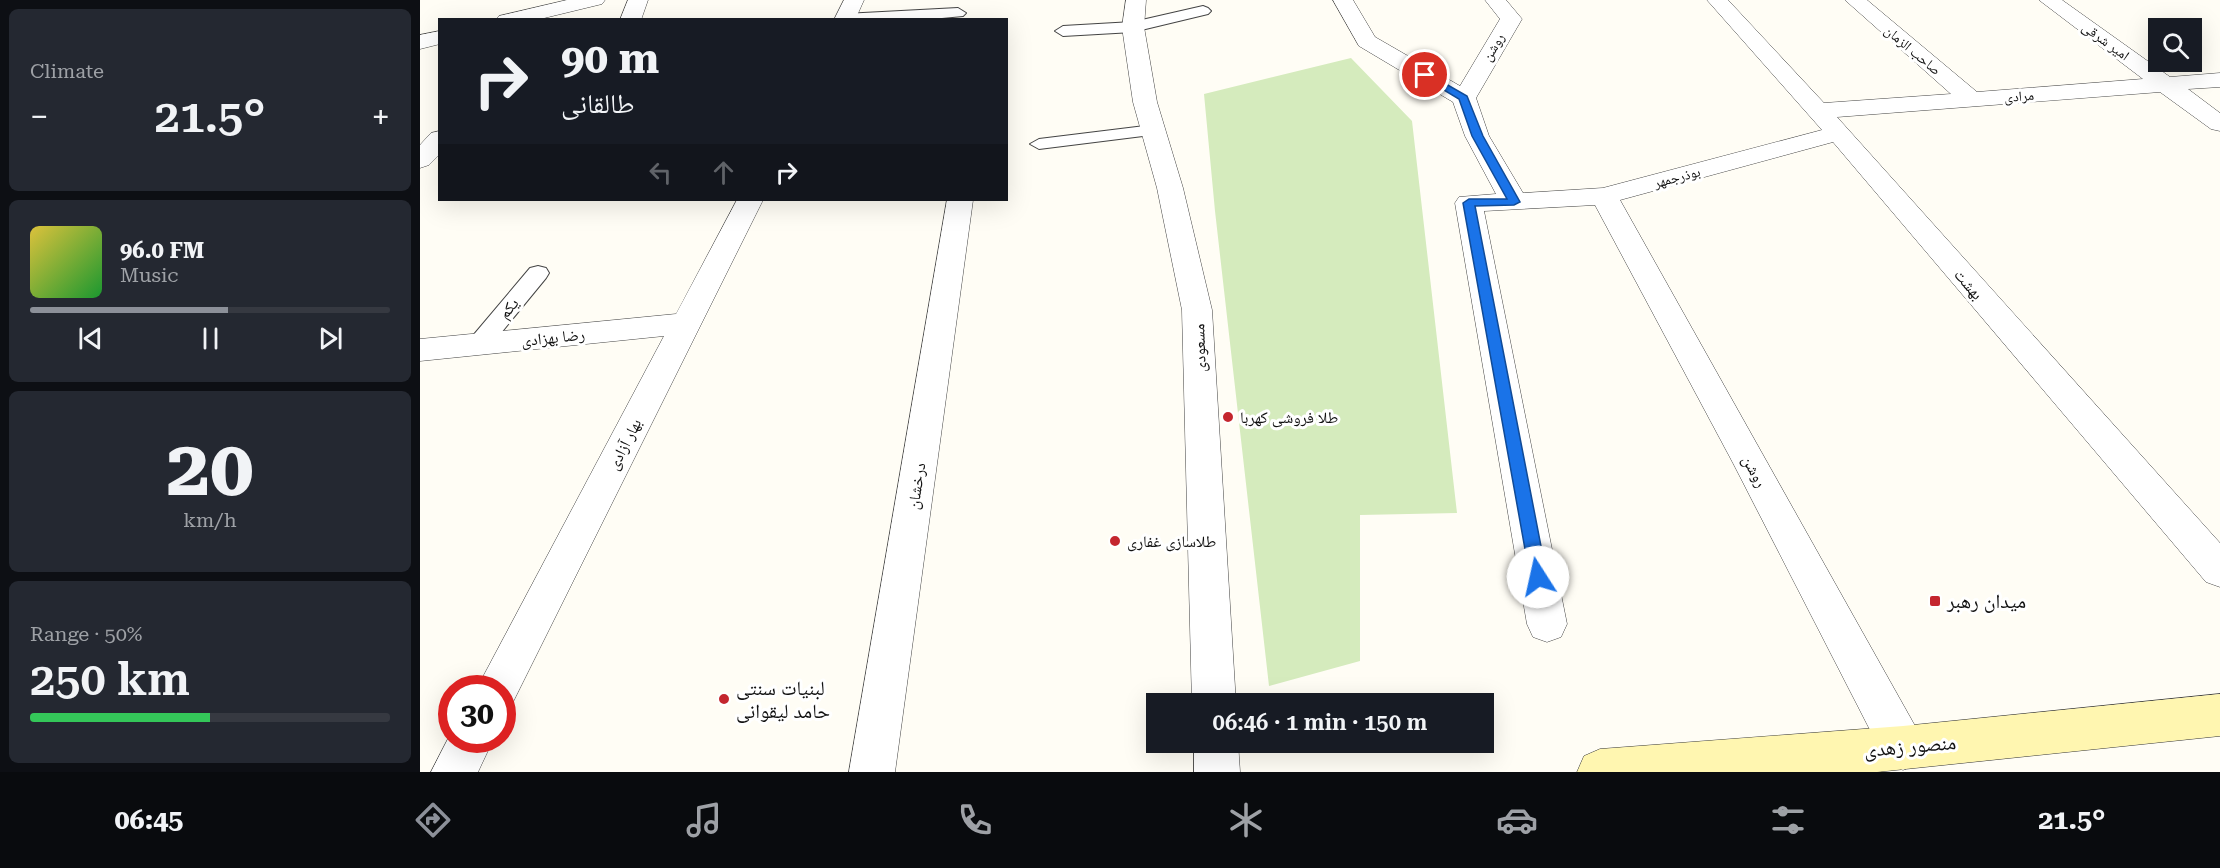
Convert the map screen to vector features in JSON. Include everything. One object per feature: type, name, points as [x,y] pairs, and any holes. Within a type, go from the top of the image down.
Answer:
[{"type":"main road","name":"منصور زهدی","points":[[1600,772],[1903,748],[2220,715]]},
{"type":"street","points":[[514,18],[595,0]]},
{"type":"street","points":[[631,18],[638,0]]},
{"type":"street","points":[[845,18],[854,0]]},
{"type":"street","points":[[1343,0],[1367,41],[1464,98],[1478,136],[1514,202]]},
{"type":"street","name":"روشن","points":[[1464,98],[1511,19],[1495,0]]},
{"type":"street","name":"بهشت","points":[[1717,0],[2220,570]]},
{"type":"street","name":"صاحب الزمان","points":[[1855,0],[1971,99]]},
{"type":"street","name":"امیر شرقی","points":[[2049,0],[2220,124]]},
{"type":"street","name":"مسعودی","points":[[1134,13],[1145,102],[1170,188],[1197,310],[1214,693]]},
{"type":"street","points":[[420,42],[438,38]]},
{"type":"street","name":"مرادی","points":[[1827,122],[1971,99],[2220,80]]},
{"type":"street","name":"بوذرجمهر","points":[[1547,624],[1469,203],[1604,196],[1827,122]]},
{"type":"street","points":[[420,160],[438,140]]},
{"type":"street","name":"روشن","points":[[1604,196],[1746,453],[1903,748]]},
{"type":"street","name":"بهار آزادی","points":[[505,675],[749,201]]},
{"type":"street","name":"درخشان","points":[[872,772],[960,201]]},
{"type":"street","name":"رضا بهزادی","points":[[420,350],[686,323]]},
{"type":"street","points":[[454,772],[464,753]]},
{"type":"street","points":[[1216,753],[1217,772]]},
{"type":"lane","points":[[1063,31],[1134,13],[1203,12]]},
{"type":"lane","points":[[867,18],[958,14]]},
{"type":"lane","points":[[1038,144],[1153,130]]},
{"type":"lane","name":"یکم","points":[[479,344],[538,273]]},
{"type":"green space","points":[[1351,58],[1412,121],[1457,513],[1360,515],[1360,661],[1269,686],[1215,211],[1204,94]]},
{"type":"place","name":"طلا فروشی کهربا","points":[[1228,417]]},
{"type":"place","name":"طلاسازی غفاری","points":[[1115,541]]},
{"type":"place","name":"میدان رهبر","points":[[1935,601]]},
{"type":"place","name":"لبنیات سنتی حامد لیقوانی","points":[[724,699]]},
{"type":"route","points":[[1425,75],[1464,98],[1478,136],[1514,202],[1469,203],[1538,577]]}]
